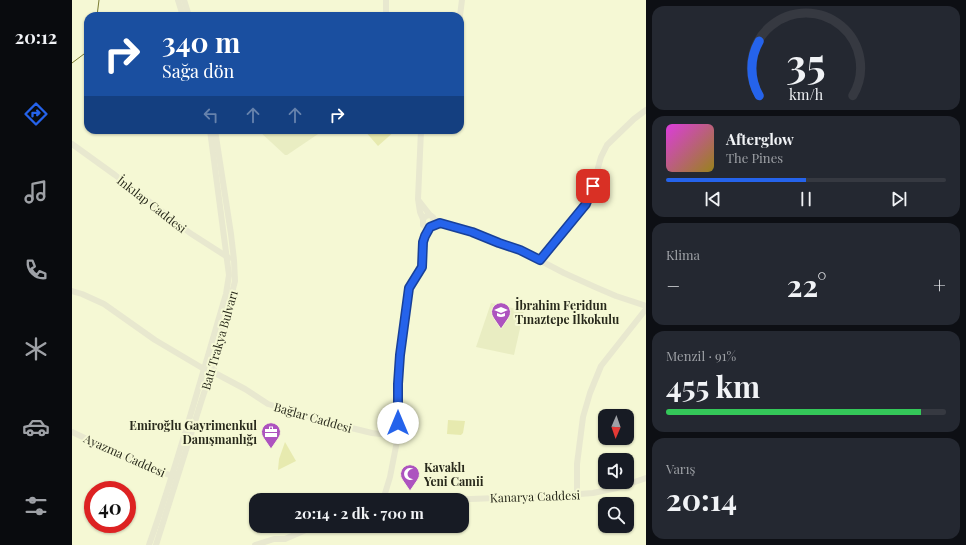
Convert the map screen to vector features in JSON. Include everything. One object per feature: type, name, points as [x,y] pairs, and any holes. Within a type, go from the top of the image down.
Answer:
[{"type":"street","points":[[178,0],[182,12]]},
{"type":"street","points":[[184,0],[187,12]]},
{"type":"street","points":[[386,0],[386,12]]},
{"type":"street","points":[[460,12],[462,0]]},
{"type":"street","points":[[540,260],[586,204],[601,157],[607,145],[646,110]]},
{"type":"street","name":"Batı Trakya Bulvarı","points":[[156,545],[180,452],[226,294],[230,275],[211,134]]},
{"type":"street","name":"Batı Trakya Bulvarı","points":[[149,545],[209,378],[213,372],[235,281],[232,234],[216,134]]},
{"type":"street","points":[[421,134],[418,198],[424,226],[433,222]]},
{"type":"street","name":"İnkılap Caddesi","points":[[72,144],[190,233],[227,258],[234,260]]},
{"type":"street","points":[[419,201],[433,222]]},
{"type":"street","points":[[385,493],[391,474],[398,436],[398,384],[400,355],[409,288],[422,267],[423,242],[421,231],[423,221],[426,216],[433,222],[472,232],[520,250],[564,273],[616,296],[646,307],[601,366],[590,393],[583,417],[577,464],[577,495]]},
{"type":"street","points":[[423,242],[433,222]]},
{"type":"street","points":[[72,291],[88,296],[104,304],[155,340],[204,369]]},
{"type":"street","name":"Bağlar Caddesi","points":[[204,369],[205,366],[210,366],[213,369],[213,372],[245,389],[268,404],[372,434],[398,436]]},
{"type":"street","name":"Ayazma Caddesi","points":[[72,432],[131,460],[175,476]]},
{"type":"street","name":"Kanarya Caddesi","points":[[469,498],[577,495],[617,488],[646,478]]},
{"type":"street","points":[[255,545],[285,539],[299,533]]},
{"type":"street","points":[[285,539],[290,545]]},
{"type":"shaded area","points":[[262,134],[318,134],[287,155],[285,155]]},
{"type":"shaded area","points":[[368,134],[392,134],[378,146]]},
{"type":"shaded area","name":"İbrahim Feridun Tınaztepe İlkokulu","points":[[491,303],[524,311],[514,355],[476,347]]},
{"type":"shaded area","points":[[448,420],[465,421],[463,433],[461,435],[447,434]]},
{"type":"shaded area","points":[[285,442],[296,461],[278,470],[279,459]]},
{"type":"waterway","points":[[98,12],[99,0]]},
{"type":"waterway","points":[[72,63],[84,54]]},
{"type":"place","name":"İbrahim Feridun Tınaztepe İlkokulu","points":[[501,329]]},
{"type":"place","name":"Emiroğlu Gayrimenkul Danışmanlığı","points":[[271,449]]},
{"type":"place","name":"Kavaklı Yeni Camii","points":[[410,491]]},
{"type":"route","points":[[398,423],[400,355],[409,288],[422,267],[423,242],[430,227],[440,223],[472,232],[520,250],[540,260],[586,204],[593,186]]}]
